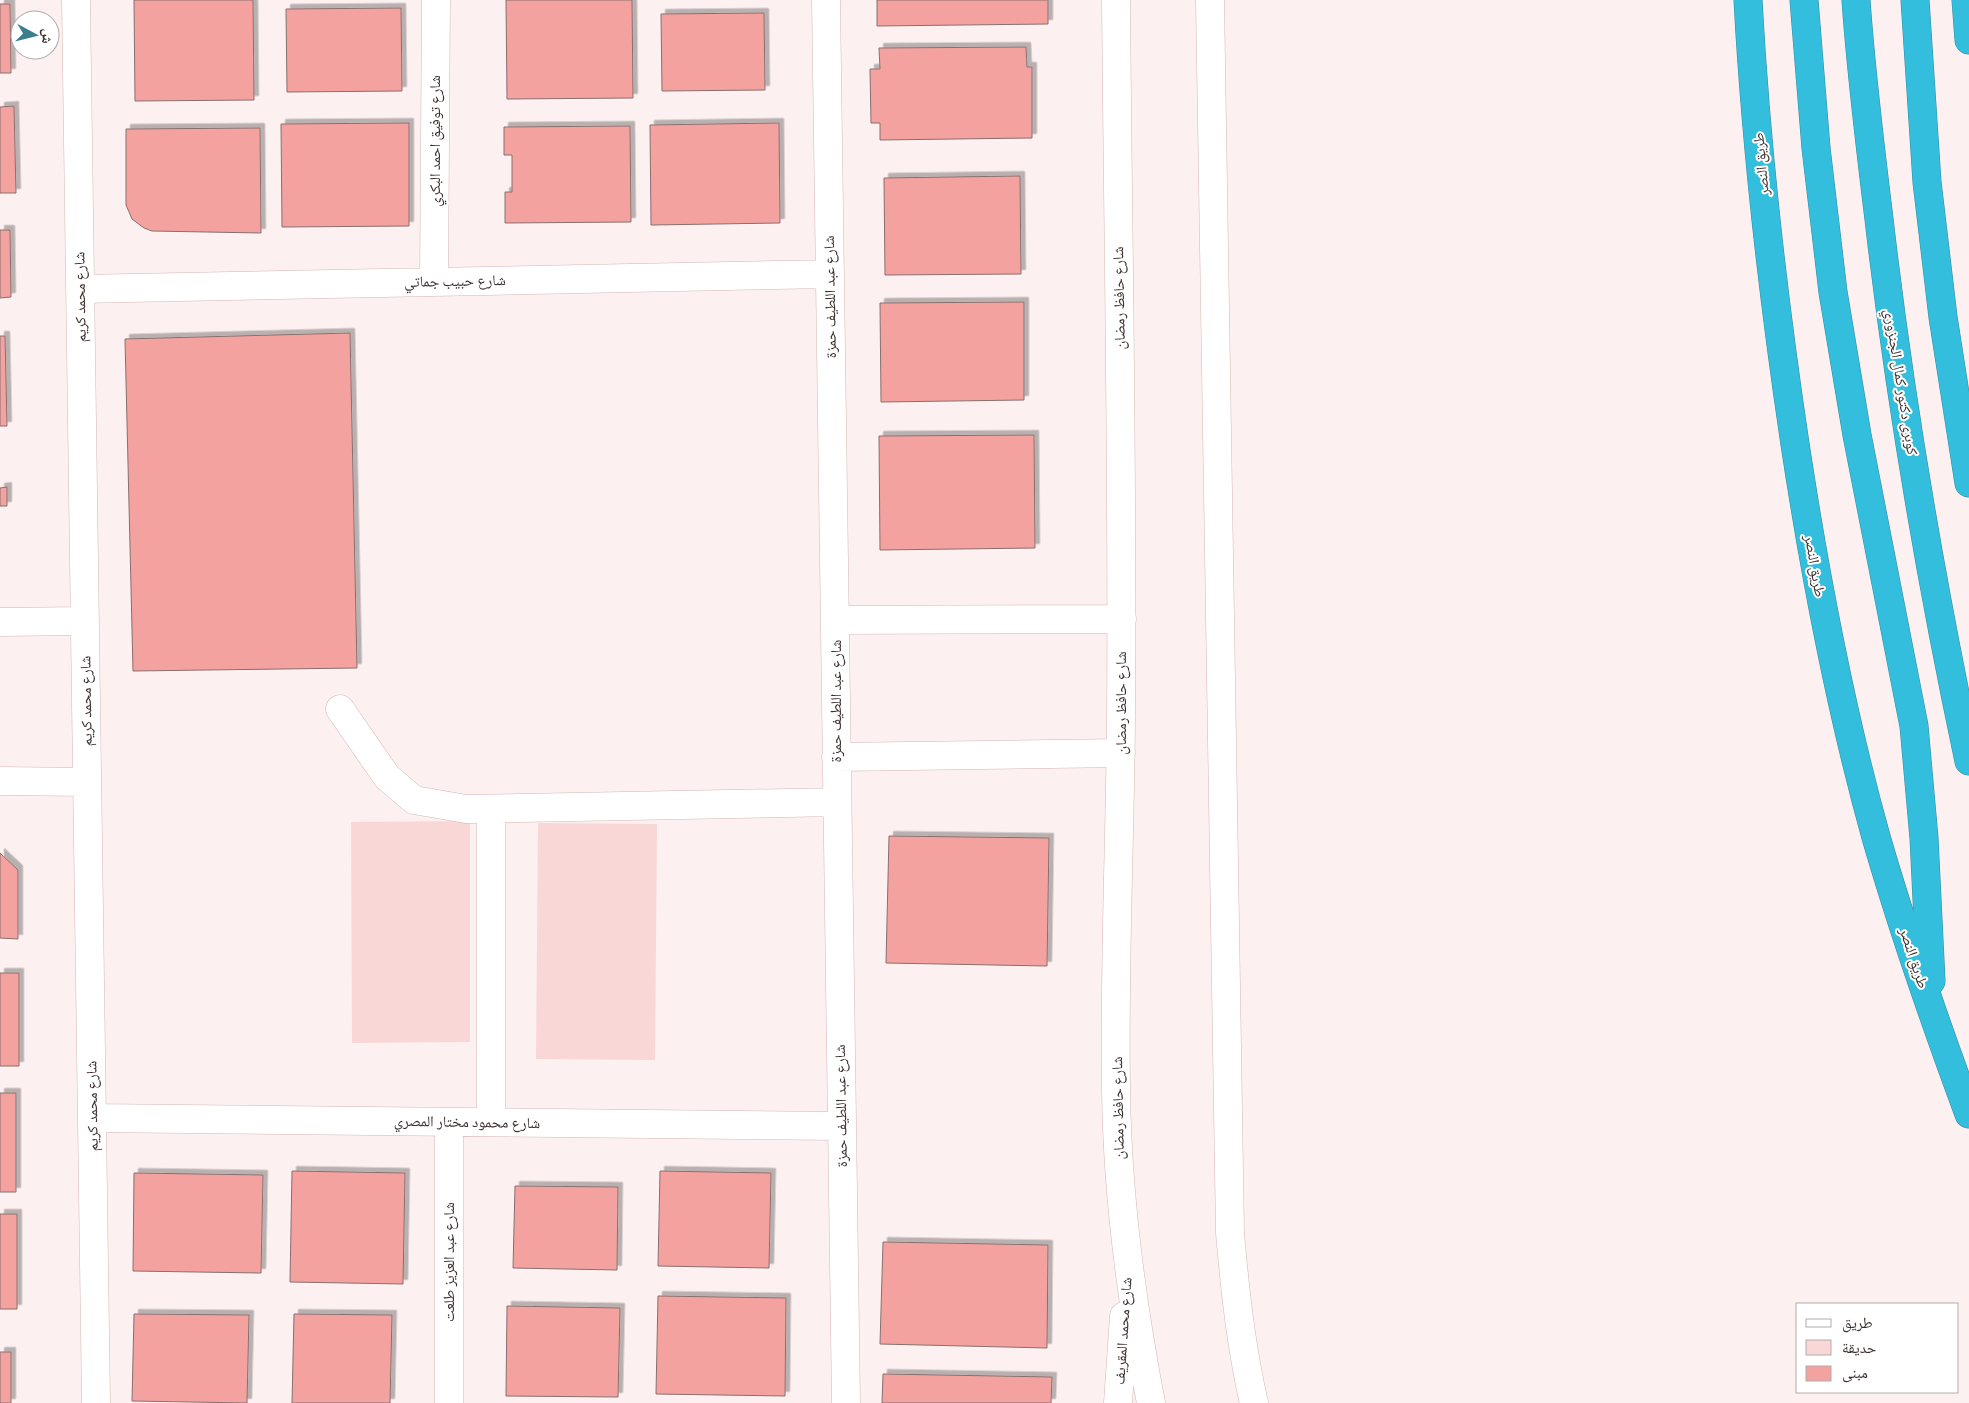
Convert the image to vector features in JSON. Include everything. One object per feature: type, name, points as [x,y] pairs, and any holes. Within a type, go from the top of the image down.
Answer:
[{"type":"highway","name":"طريق النصر","points":[[1748,0],[1761,172],[1780,341],[1805,509],[1823,610],[1853,746],[1876,836],[1932,1013],[1969,1114]]},
{"type":"highway","points":[[1804,0],[1816,148],[1835,302],[1858,435],[1914,726],[1924,838],[1932,1013]]},
{"type":"highway","name":"كوبرى دكتور كمال الجنزوري","points":[[1856,0],[1860,61],[1890,316],[1945,646],[1969,761]]},
{"type":"highway","points":[[1916,0],[1927,182],[1943,317],[1969,483]]},
{"type":"highway","points":[[1966,0],[1969,40]]},
{"type":"street","name":"شارع محمد كريم","points":[[76,0],[96,1403]]},
{"type":"street","name":"شارع توفيق احمد البكري","points":[[434,282],[436,0]]},
{"type":"street","name":"شارع عبد اللطيف حمزة","points":[[826,0],[846,1403]]},
{"type":"street","name":"شارع حافظ رمضان","points":[[1116,0],[1122,619],[1116,1088],[1120,1174],[1128,1259],[1139,1344],[1151,1403]]},
{"type":"street","points":[[1210,0],[1230,1233],[1236,1303],[1247,1373],[1254,1403]]},
{"type":"street","name":"شارع حبيب جماتي","points":[[80,289],[830,274]]},
{"type":"street","points":[[836,620],[1122,619]]},
{"type":"street","points":[[0,622],[85,621]]},
{"type":"street","points":[[340,709],[387,777],[414,800],[466,809],[837,802]]},
{"type":"street","points":[[836,757],[1121,754]]},
{"type":"street","points":[[0,781],[87,782]]},
{"type":"street","points":[[491,809],[491,1122]]},
{"type":"street","name":"شارع محمود مختار المصري","points":[[92,1118],[842,1126]]},
{"type":"street","name":"شارع عبد العزيز طلعت","points":[[449,1122],[449,1403]]},
{"type":"street","name":"شارع محمد المقريف","points":[[1118,1403],[1128,1259]]},
{"type":"green space","points":[[470,821],[470,1042],[352,1043],[351,822]]},
{"type":"green space","points":[[538,823],[657,824],[655,1060],[536,1059]]},
{"type":"building","points":[[134,0],[253,0],[254,100],[135,101]]},
{"type":"building","points":[[506,0],[632,0],[633,98],[507,99]]},
{"type":"building","points":[[877,0],[1048,0],[1048,24],[877,26]]},
{"type":"building","points":[[0,4],[10,4],[11,73],[0,73]]},
{"type":"building","points":[[401,8],[402,91],[287,92],[286,9]]},
{"type":"building","points":[[764,13],[765,90],[662,91],[661,14]]},
{"type":"building","points":[[1026,47],[1027,67],[1032,67],[1032,138],[880,140],[880,123],[871,123],[870,69],[880,69],[879,48]]},
{"type":"building","points":[[14,106],[16,193],[0,193],[0,107]]},
{"type":"building","points":[[409,123],[409,226],[282,227],[281,124]]},
{"type":"building","points":[[779,123],[780,223],[651,225],[650,125]]},
{"type":"building","points":[[630,126],[631,222],[505,223],[505,192],[512,192],[512,155],[504,155],[504,127]]},
{"type":"building","points":[[260,128],[261,233],[152,231],[144,228],[132,219],[126,205],[126,129]]},
{"type":"building","points":[[1020,176],[1021,274],[885,275],[884,178]]},
{"type":"building","points":[[0,230],[10,230],[11,297],[0,298]]},
{"type":"building","points":[[1024,302],[1024,400],[881,402],[880,303]]},
{"type":"building","points":[[350,333],[357,668],[133,671],[125,339]]},
{"type":"building","points":[[0,336],[5,336],[7,426],[0,426]]},
{"type":"building","points":[[1034,435],[1035,548],[880,550],[879,436]]},
{"type":"building","points":[[7,487],[7,506],[0,506],[0,488]]},
{"type":"building","points":[[889,836],[1049,838],[1047,966],[886,963]]},
{"type":"building","points":[[0,853],[18,870],[18,939],[0,938]]},
{"type":"building","points":[[0,973],[19,973],[19,1066],[0,1066]]},
{"type":"building","points":[[0,1093],[16,1093],[16,1192],[0,1192]]},
{"type":"building","points":[[292,1171],[405,1173],[403,1284],[290,1282]]},
{"type":"building","points":[[660,1171],[771,1173],[769,1268],[658,1266]]},
{"type":"building","points":[[134,1173],[263,1175],[261,1273],[133,1271]]},
{"type":"building","points":[[515,1186],[618,1187],[617,1270],[513,1268]]},
{"type":"building","points":[[0,1214],[17,1214],[17,1309],[0,1309]]},
{"type":"building","points":[[883,1242],[1048,1245],[1047,1348],[880,1344]]},
{"type":"building","points":[[658,1296],[786,1298],[785,1396],[656,1394]]},
{"type":"building","points":[[507,1306],[620,1308],[618,1397],[506,1396]]},
{"type":"building","points":[[134,1314],[249,1315],[247,1403],[132,1401]]},
{"type":"building","points":[[294,1314],[392,1315],[390,1403],[292,1403]]},
{"type":"building","points":[[0,1352],[11,1352],[11,1403],[0,1403]]},
{"type":"building","points":[[883,1374],[1052,1377],[1051,1403],[882,1403]]}]
